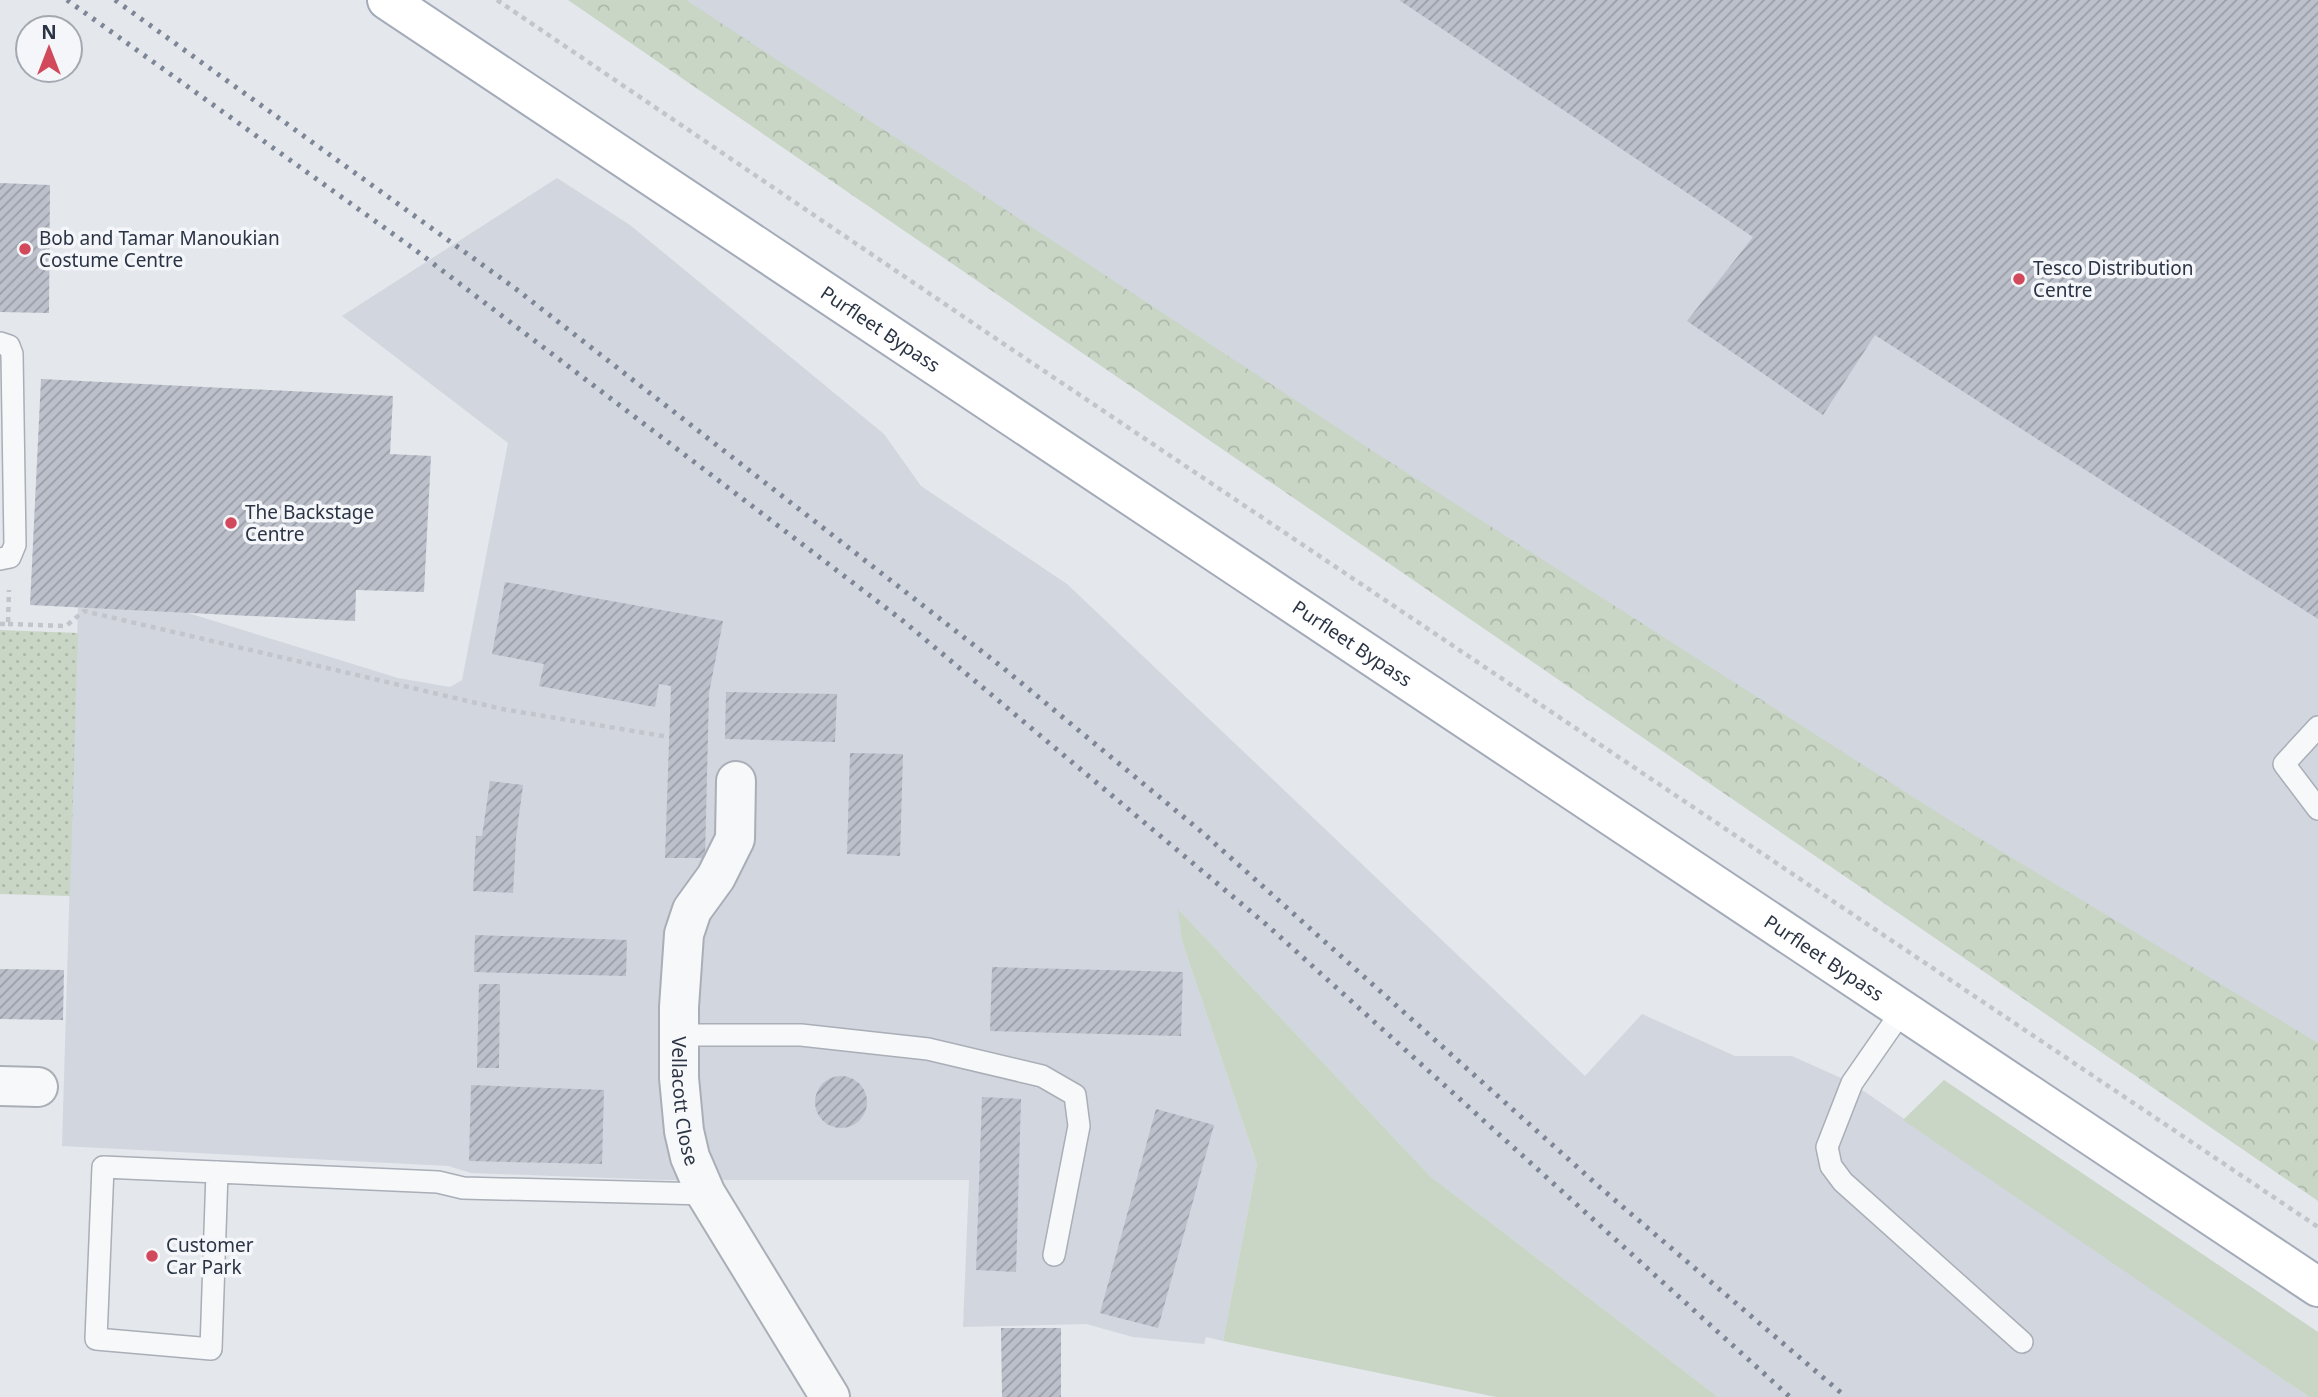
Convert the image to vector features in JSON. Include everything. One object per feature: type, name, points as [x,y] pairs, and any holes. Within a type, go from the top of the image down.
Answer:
[{"type":"main road","name":"Purfleet Bypass","points":[[387,0],[2318,1287]]},
{"type":"street","name":"Vellacott Close","points":[[736,781],[735,839],[687,920],[681,965],[679,1035],[684,1131],[690,1157],[706,1195],[830,1397]]},
{"type":"street","points":[[0,1086],[38,1087]]},
{"type":"lane","points":[[0,343],[9,346],[12,354],[15,545],[5,558]]},
{"type":"lane","points":[[2318,727],[2284,764],[2318,808]]},
{"type":"lane","points":[[1902,1011],[1852,1083],[1827,1147],[1831,1166],[1843,1182],[2022,1342]]},
{"type":"lane","points":[[679,1035],[801,1035],[928,1049],[1042,1076],[1075,1095],[1079,1126],[1054,1255]]},
{"type":"lane","points":[[217,1172],[211,1349],[96,1339],[103,1167],[217,1172],[438,1182],[463,1188],[706,1195]]},
{"type":"path","points":[[497,0],[2318,1227]]},
{"type":"path","points":[[5,558],[8,624]]},
{"type":"path","points":[[0,624],[66,626],[84,611],[502,709],[669,737]]},
{"type":"shaded area","points":[[642,0],[2318,0],[2318,1102]]},
{"type":"shaded area","points":[[557,178],[630,225],[884,434],[921,486],[1067,584],[1585,1076],[1642,1014],[1735,1056],[1792,1056],[1852,1083],[2309,1397],[1718,1397],[1430,1176],[1179,910],[1182,941],[1257,1164],[1223,1341],[1206,1337],[1204,1344],[1133,1337],[1086,1324],[963,1327],[969,1180],[663,1180],[471,1173],[448,1166],[62,1146],[78,607],[185,612],[398,678],[450,687],[462,680],[508,443],[342,316]]},
{"type":"green space","points":[[568,0],[686,0],[1376,453],[1946,818],[2318,1043],[2318,1201]]},
{"type":"green space","points":[[0,630],[78,633],[70,896],[0,894]]},
{"type":"green space","points":[[1178,909],[1430,1176],[1718,1397],[1496,1397],[1223,1341],[1257,1164],[1182,941]]},
{"type":"green space","points":[[1944,1080],[2318,1332],[2318,1397],[2309,1397],[1903,1120]]},
{"type":"building","name":"Tesco Distribution Centre","points":[[1399,0],[2318,0],[2318,619],[1875,335],[1823,415],[1687,321],[1753,237]]},
{"type":"building","name":"Bob and Tamar Manoukian Costume Centre","points":[[0,183],[50,185],[49,313],[0,312]]},
{"type":"building","name":"The Backstage Centre","points":[[41,379],[393,396],[390,454],[431,456],[424,592],[356,590],[355,621],[30,605]]},
{"type":"building","points":[[505,582],[723,621],[709,693],[705,858],[665,858],[671,686],[659,684],[655,707],[539,686],[544,664],[492,654]]},
{"type":"building","points":[[726,692],[837,694],[835,742],[725,739]]},
{"type":"building","points":[[850,753],[903,754],[900,856],[847,854]]},
{"type":"building","points":[[490,781],[523,785],[513,893],[473,891],[476,836],[482,836]]},
{"type":"building","points":[[475,935],[627,940],[626,976],[474,972]]},
{"type":"building","points":[[992,967],[1183,972],[1181,1036],[990,1031]]},
{"type":"building","points":[[0,969],[64,970],[63,1020],[0,1019]]},
{"type":"building","points":[[479,984],[500,984],[499,1068],[477,1068]]},
{"type":"building","points":[[841,1076],[860,1083],[867,1102],[860,1121],[841,1128],[822,1121],[815,1102],[822,1083]]},
{"type":"building","points":[[471,1085],[604,1090],[602,1164],[469,1161]]},
{"type":"building","points":[[982,1097],[1021,1099],[1016,1272],[976,1270]]},
{"type":"building","points":[[1156,1109],[1214,1125],[1158,1328],[1100,1313]]},
{"type":"building","points":[[1001,1328],[1061,1328],[1061,1397],[1002,1397]]},
{"type":"railway","points":[[67,0],[414,249],[902,620],[1268,926],[1790,1397]]},
{"type":"railway","points":[[115,0],[516,289],[1002,667],[1203,833],[1603,1190],[1846,1397]]},
{"type":"place","name":"Bob and Tamar Manoukian Costume Centre","points":[[25,249]]},
{"type":"place","name":"Tesco Distribution Centre","points":[[2019,279]]},
{"type":"place","name":"The Backstage Centre","points":[[231,523]]},
{"type":"place","name":"Customer Car Park","points":[[152,1256]]}]
